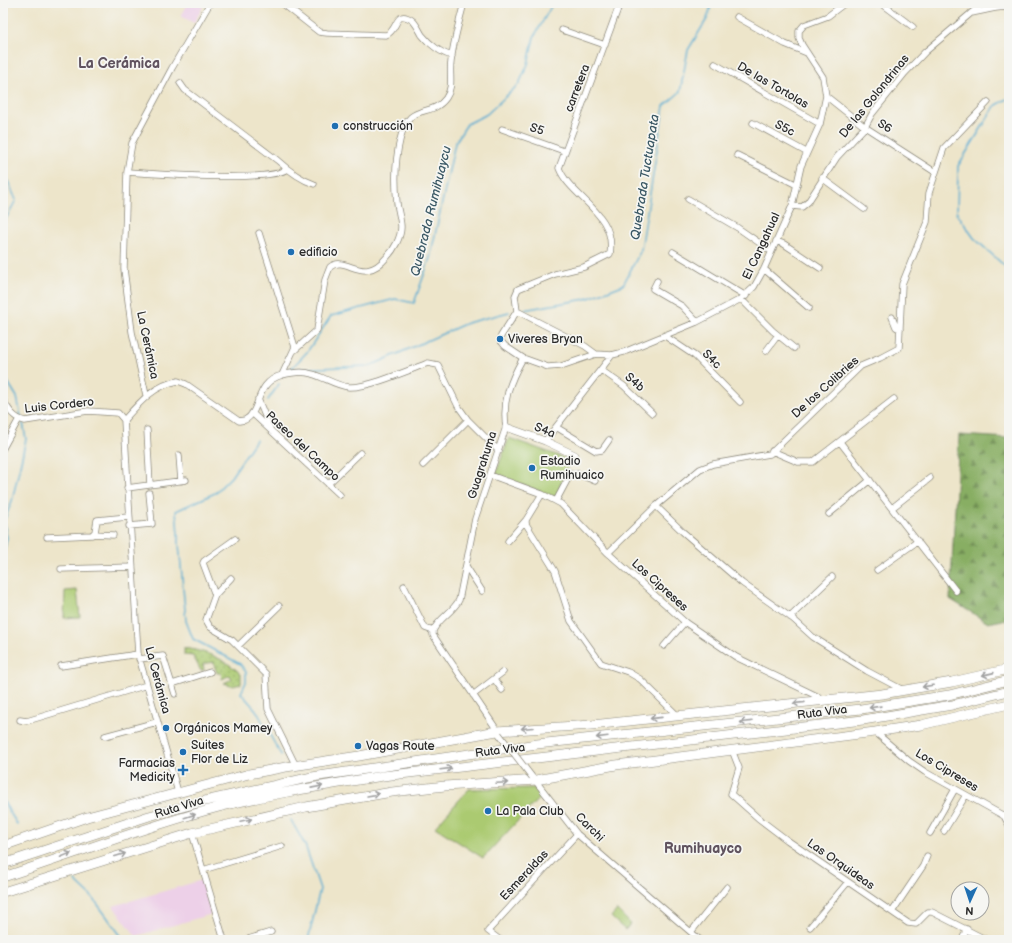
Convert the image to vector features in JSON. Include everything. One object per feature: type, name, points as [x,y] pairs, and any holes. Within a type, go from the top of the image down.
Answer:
[{"type":"main road","name":"Ruta Viva","points":[[3,846],[87,817],[178,792],[297,765],[498,732],[592,725],[825,700],[903,690],[1009,669]]},
{"type":"main road","name":"Ruta Viva","points":[[3,864],[149,816],[312,777],[536,744],[861,709],[942,696],[1009,680]]},
{"type":"main road","name":"Ruta Viva","points":[[3,876],[49,862],[78,850],[219,807],[320,787],[383,776],[863,720],[945,706],[1009,691]]},
{"type":"main road","points":[[3,892],[192,833],[306,807],[392,792],[534,779],[616,765],[875,732],[934,722],[1009,704]]},
{"type":"main road","points":[[3,858],[40,852]]},
{"type":"main road","points":[[3,880],[49,862]]},
{"type":"street","name":"La Cerámica","points":[[178,792],[138,656],[128,517],[124,420],[146,395],[132,332],[124,269],[128,172],[132,143],[172,68],[210,3]]},
{"type":"street","points":[[282,3],[313,27],[327,34],[386,35],[393,30],[401,17],[406,17],[413,21],[430,44],[445,54],[452,56]]},
{"type":"street","points":[[282,375],[295,350],[317,330],[325,280],[330,267],[340,264],[361,270],[372,270],[388,257],[399,239],[401,227],[396,176],[400,139],[410,116],[436,107],[447,97],[452,82],[450,68],[452,56],[464,3]]},
{"type":"street","name":"carretera","points":[[517,311],[515,296],[518,289],[555,274],[584,267],[610,254],[611,247],[606,227],[589,204],[566,180],[558,168],[620,3]]},
{"type":"street","name":"El Cangahual","points":[[523,358],[555,368],[596,354],[612,356],[665,336],[696,322],[743,297],[754,287],[764,269],[792,206],[806,152],[820,124],[826,96],[823,77],[799,38],[800,31],[804,25],[828,16],[845,3]]},
{"type":"street","points":[[881,3],[913,27]]},
{"type":"street","name":"De las Golondrinas","points":[[792,206],[802,207],[808,202],[822,178],[837,157],[865,126],[872,114],[887,95],[925,52],[983,3]]},
{"type":"street","points":[[971,13],[990,10],[1001,6],[1009,8]]},
{"type":"street","points":[[737,16],[785,44],[807,53]]},
{"type":"street","points":[[562,30],[605,44]]},
{"type":"street","name":"De las Tortolas","points":[[715,64],[820,124]]},
{"type":"street","points":[[180,83],[185,90],[287,169],[303,180],[314,184]]},
{"type":"street","name":"S6","points":[[826,96],[865,126],[935,172]]},
{"type":"street","name":"De los Colibries","points":[[608,553],[656,506],[700,469],[713,464],[770,454],[861,366],[899,348],[902,284],[927,222],[929,193],[935,172],[944,148],[988,102]]},
{"type":"street","name":"S5c","points":[[753,123],[806,152]]},
{"type":"street","name":"S5","points":[[502,129],[564,151]]},
{"type":"street","points":[[737,156],[797,185]]},
{"type":"street","points":[[128,172],[189,176],[271,175],[287,169]]},
{"type":"street","points":[[822,178],[864,209]]},
{"type":"street","points":[[688,199],[738,228],[771,251]]},
{"type":"street","points":[[259,233],[295,350]]},
{"type":"street","points":[[776,241],[784,244],[820,268]]},
{"type":"street","points":[[673,252],[743,297],[778,335],[794,348]]},
{"type":"street","points":[[764,269],[809,308]]},
{"type":"street","points":[[657,281],[653,289],[682,306],[696,322]]},
{"type":"street","points":[[523,358],[505,346],[500,340],[504,330],[512,321],[517,311],[585,346],[596,354]]},
{"type":"street","points":[[892,318],[896,327],[900,329]]},
{"type":"street","points":[[766,351],[778,335]]},
{"type":"street","name":"S4c","points":[[665,336],[695,356],[740,402]]},
{"type":"street","points":[[545,442],[612,356]]},
{"type":"street","name":"Guagrahuma","points":[[433,631],[435,626],[459,600],[476,519],[506,427],[504,414],[506,393],[512,377],[523,358]]},
{"type":"street","points":[[146,395],[178,381],[186,384],[239,421],[249,418],[268,382],[282,375],[311,373],[343,386],[355,387],[392,377],[428,362],[438,365],[458,406],[468,420],[499,451]]},
{"type":"street","name":"S4b","points":[[601,370],[624,386],[652,413]]},
{"type":"street","points":[[258,399],[265,419],[273,433]]},
{"type":"street","points":[[772,451],[798,462],[813,462],[894,399]]},
{"type":"street","name":"Luis Cordero","points":[[3,400],[11,413],[19,420],[31,421],[63,414],[101,411],[118,413],[124,420]]},
{"type":"street","name":"Paseo del Campo","points":[[252,413],[340,495]]},
{"type":"street","points":[[3,448],[19,420]]},
{"type":"street","points":[[423,465],[468,420]]},
{"type":"street","name":"S4a","points":[[506,427],[575,455]]},
{"type":"street","points":[[556,428],[600,452],[609,440]]},
{"type":"street","points":[[147,430],[150,485]]},
{"type":"street","points":[[840,442],[956,591]]},
{"type":"street","points":[[328,484],[360,453]]},
{"type":"street","points":[[127,488],[184,481],[179,455]]},
{"type":"street","points":[[556,501],[571,473],[576,473],[595,480]]},
{"type":"street","name":"Los Cipreses","points":[[490,475],[542,494],[556,501],[608,553],[685,622],[736,657],[825,700]]},
{"type":"street","points":[[892,508],[930,478]]},
{"type":"street","points":[[829,514],[870,480]]},
{"type":"street","points":[[129,526],[152,524],[149,493]]},
{"type":"street","points":[[526,523],[542,494]]},
{"type":"street","points":[[656,506],[683,532],[742,583],[790,617],[813,637],[867,671],[903,690]]},
{"type":"street","points":[[93,534],[97,520],[128,517]]},
{"type":"street","points":[[508,541],[524,521],[526,523]]},
{"type":"street","points":[[526,523],[555,571],[571,621],[601,663],[628,672],[640,679],[678,716]]},
{"type":"street","points":[[47,537],[93,534],[113,535]]},
{"type":"street","points":[[215,595],[202,563],[235,539]]},
{"type":"street","points":[[877,570],[918,542]]},
{"type":"street","points":[[466,566],[482,591]]},
{"type":"street","points":[[60,569],[132,567]]},
{"type":"street","points":[[790,617],[832,577]]},
{"type":"street","points":[[230,578],[215,595],[206,620],[210,627],[238,646],[266,674],[268,709],[297,765]]},
{"type":"street","name":"Carchi","points":[[404,586],[425,628],[433,631],[433,635],[498,732],[577,834],[700,940]]},
{"type":"street","points":[[238,646],[279,606]]},
{"type":"street","points":[[664,646],[685,622]]},
{"type":"street","points":[[61,666],[138,656],[163,656],[175,694]]},
{"type":"street","points":[[172,684],[210,672]]},
{"type":"street","points":[[473,695],[503,672]]},
{"type":"street","points":[[494,679],[502,690]]},
{"type":"street","points":[[20,720],[27,721],[147,685]]},
{"type":"street","points":[[105,736],[157,722]]},
{"type":"street","name":"Los Cipreses","points":[[875,732],[909,761],[1004,816],[1008,821]]},
{"type":"street","name":"Las Orquideas","points":[[732,750],[739,768],[730,791],[732,796],[758,818],[848,882],[892,912],[913,924],[916,924],[928,912],[932,912],[986,940]]},
{"type":"street","points":[[286,767],[290,753]]},
{"type":"street","points":[[930,833],[955,789]]},
{"type":"street","points":[[944,832],[966,795]]},
{"type":"street","points":[[192,833],[224,940]]},
{"type":"street","name":"Esmeraldas","points":[[500,940],[488,931],[577,834]]},
{"type":"street","points":[[203,870],[282,846]]},
{"type":"street","points":[[892,912],[923,866],[927,856]]},
{"type":"street","points":[[810,927],[848,882]]},
{"type":"street","points":[[691,932],[727,887]]},
{"type":"street","points":[[962,940],[967,929]]},
{"type":"street","points":[[245,940],[271,932]]},
{"type":"shaded area","points":[[188,3],[205,3],[194,23],[181,16]]},
{"type":"shaded area","points":[[202,880],[212,914],[136,936],[113,906]]},
{"type":"green space","points":[[959,435],[1009,438],[1009,622],[1003,620],[988,623],[950,599]]},
{"type":"green space","name":"Estadio Rumihuaico","points":[[509,438],[570,460],[556,497],[495,475]]},
{"type":"green space","points":[[77,590],[80,617],[64,618],[65,591]]},
{"type":"green space","points":[[184,648],[200,651],[222,660],[241,674],[241,684],[233,686],[224,683],[232,679],[230,675],[222,679],[221,673],[217,673],[213,662],[203,664],[204,670],[201,671],[193,656],[184,655]]},
{"type":"green space","name":"La Pala Club","points":[[537,788],[542,795],[483,858],[435,827],[469,789]]},
{"type":"green space","points":[[617,910],[631,924],[625,930],[611,917]]},
{"type":"waterway","name":"Quebrada Rumihuaycu","points":[[289,371],[307,352],[331,316],[395,299],[414,303],[430,258],[455,143],[467,124],[487,114],[519,84],[528,64],[534,37],[553,3]]},
{"type":"waterway","name":"Quebrada Tuctuapata","points":[[523,310],[586,299],[623,285],[641,250],[664,106],[680,92],[688,50],[707,19],[712,3]]},
{"type":"waterway","points":[[3,46],[3,58]]},
{"type":"waterway","points":[[1009,98],[995,106],[958,166],[957,214],[974,238],[1009,270]]},
{"type":"waterway","points":[[3,170],[16,200],[3,224]]},
{"type":"waterway","name":"Quebrada Tuctuapata","points":[[291,369],[370,366],[467,323],[509,312]]},
{"type":"waterway","points":[[3,374],[17,397],[21,417]]},
{"type":"waterway","name":"Quebrada Rumihuaycu","points":[[268,400],[279,384]]},
{"type":"waterway","points":[[3,557],[7,538],[4,521],[12,501],[26,439],[23,423]]},
{"type":"waterway","name":"Quebrada Rumihuaycu","points":[[256,440],[231,477],[215,493],[176,511],[186,621],[193,639],[240,664],[246,672],[246,682],[241,693],[256,710],[281,755]]},
{"type":"waterway","points":[[3,801],[17,824]]},
{"type":"waterway","name":"Quebrada Rumihuaycu","points":[[291,820],[305,845],[320,889],[308,940]]},
{"type":"waterway","points":[[75,881],[93,898],[124,940]]},
{"type":"place","name":"construcción","points":[[335,126]]},
{"type":"place","name":"edificio","points":[[291,252]]},
{"type":"place","name":"Viveres Bryan","points":[[500,339]]},
{"type":"place","name":"Estadio Rumihuaico","points":[[532,468]]},
{"type":"place","name":"Orgánicos Mamey","points":[[166,728]]},
{"type":"place","name":"Vagas Route","points":[[358,746]]},
{"type":"place","name":"Suites Flor de Liz","points":[[183,752]]},
{"type":"place","name":"Farmacias Medicity","points":[[183,770]]},
{"type":"place","name":"La Pala Club","points":[[488,811]]},
{"type":"district","name":"La Cerámica","points":[[119,63]]},
{"type":"district","name":"Rumihuayco","points":[[703,848]]}]
